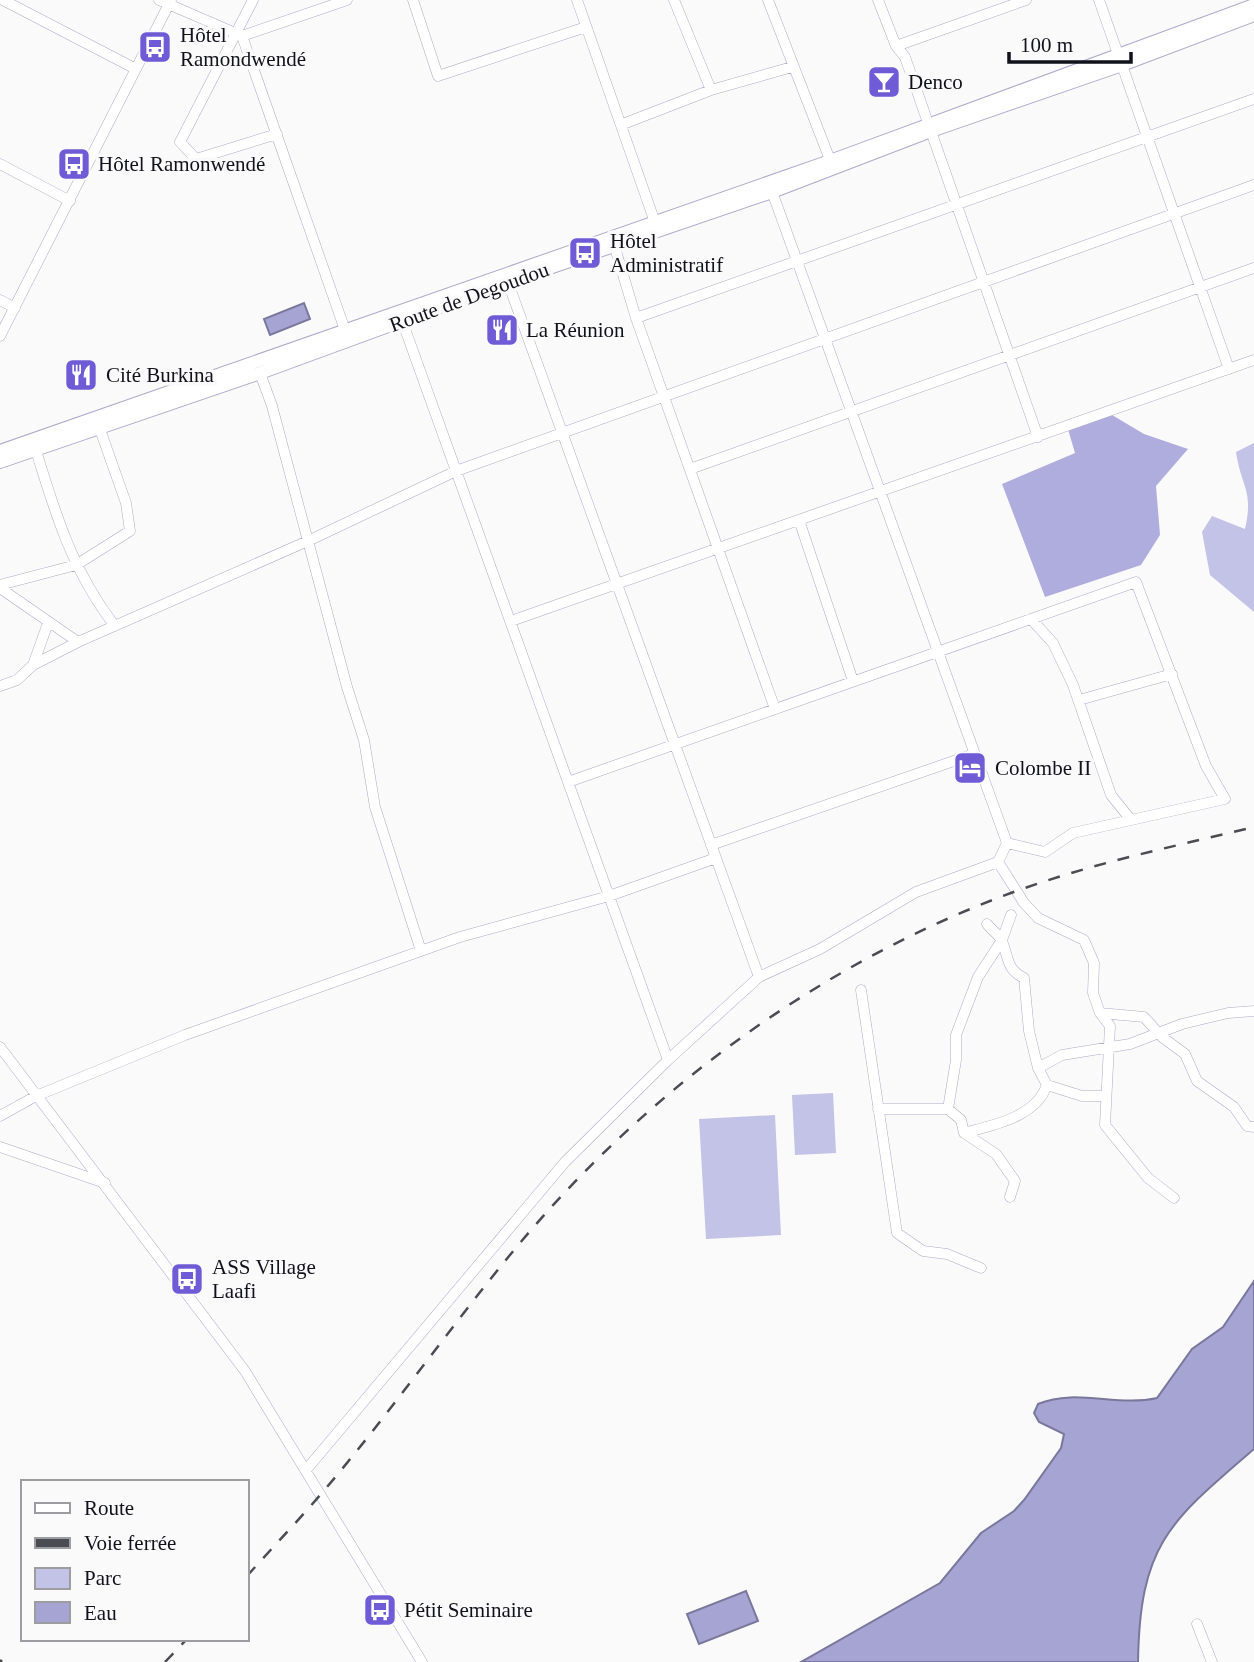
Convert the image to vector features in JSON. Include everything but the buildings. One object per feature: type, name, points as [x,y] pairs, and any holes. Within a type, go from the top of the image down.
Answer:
[{"type":"main road","name":"Route de Degoudou","points":[[1121,61],[1254,5]]},
{"type":"main road","name":"Route de Degoudou","points":[[97,423],[260,373],[506,277],[656,227],[930,127],[1254,15]]},
{"type":"main road","name":"Route de Degoudou","points":[[0,462],[34,445],[345,330],[401,316]]},
{"type":"main road","name":"Route de Degoudou","points":[[0,451],[34,445]]},
{"type":"street","points":[[3,0],[136,69]]},
{"type":"street","points":[[253,0],[239,35],[180,142],[196,159],[277,134]]},
{"type":"street","points":[[0,336],[136,69],[166,2],[239,35],[347,0]]},
{"type":"street","points":[[412,0],[438,76],[586,27]]},
{"type":"street","points":[[577,0],[623,124],[656,227]]},
{"type":"street","points":[[674,0],[711,90]]},
{"type":"street","points":[[768,0],[832,165]]},
{"type":"street","points":[[878,0],[896,46],[905,57],[1038,436]]},
{"type":"street","points":[[896,46],[1026,0]]},
{"type":"street","points":[[1099,0],[1229,369]]},
{"type":"street","points":[[239,35],[277,134],[345,330]]},
{"type":"street","points":[[623,124],[711,90],[792,67]]},
{"type":"street","points":[[636,318],[1254,99]]},
{"type":"street","points":[[0,164],[70,201]]},
{"type":"street","points":[[0,686],[17,680],[33,666],[78,642],[310,540],[456,471],[1254,185]]},
{"type":"street","points":[[306,1471],[565,1162],[668,1060],[759,977],[820,949],[916,892],[998,862],[1007,843],[770,187]]},
{"type":"street","points":[[613,242],[636,318],[775,709]]},
{"type":"street","points":[[690,469],[1254,268]]},
{"type":"street","points":[[506,277],[759,977]]},
{"type":"street","points":[[0,300],[15,308]]},
{"type":"street","points":[[401,316],[668,1060]]},
{"type":"street","points":[[510,621],[1254,360]]},
{"type":"street","points":[[260,373],[310,540],[347,687],[365,740],[374,807],[421,951]]},
{"type":"street","points":[[0,586],[76,565],[130,531],[126,503],[97,423]]},
{"type":"street","points":[[34,445],[60,531],[76,565],[115,626]]},
{"type":"street","points":[[799,520],[853,681]]},
{"type":"street","points":[[568,782],[1136,582],[1206,766],[1225,799],[1073,833],[1045,852],[1007,843]]},
{"type":"street","points":[[0,586],[78,642]]},
{"type":"street","points":[[1031,619],[1053,643],[1079,700],[1111,796],[1131,820]]},
{"type":"street","points":[[33,666],[48,622]]},
{"type":"street","points":[[1079,700],[1172,674]]},
{"type":"street","points":[[711,845],[974,754]]},
{"type":"street","points":[[0,1116],[36,1096],[185,1035],[421,951],[609,896],[716,858]]},
{"type":"street","points":[[998,862],[1024,903],[1038,918],[1084,940],[1094,963],[1093,993],[1100,1013],[1111,1027],[1107,1047],[1105,1125],[1148,1178],[1174,1198]]},
{"type":"street","points":[[948,1108],[956,1060],[956,1035],[978,977],[1002,940],[1011,915]]},
{"type":"street","points":[[987,924],[1002,940],[1005,958],[1013,973],[1024,978],[1029,1031],[1038,1068],[1047,1085],[1082,1096],[1106,1096]]},
{"type":"street","points":[[862,989],[897,1234],[923,1251],[947,1254],[981,1268]]},
{"type":"street","points":[[1038,1068],[1062,1055],[1130,1044],[1158,1032],[1228,1013],[1254,1011]]},
{"type":"street","points":[[1100,1013],[1144,1017],[1185,1054],[1198,1081],[1234,1107],[1247,1126],[1254,1127]]},
{"type":"street","points":[[0,1047],[245,1371],[422,1662]]},
{"type":"street","points":[[964,1133],[1021,1113],[1042,1099],[1047,1085]]},
{"type":"street","points":[[878,1109],[948,1108],[961,1120],[964,1133],[996,1154],[1011,1172],[1015,1181],[1010,1197]]},
{"type":"street","points":[[0,1147],[105,1183]]},
{"type":"street","points":[[1197,1624],[1212,1662]]},
{"type":"green space","points":[[1254,443],[1254,612],[1210,575],[1202,532],[1212,516],[1245,529],[1248,505],[1236,452]]},
{"type":"green space","points":[[833,1093],[836,1153],[795,1155],[792,1095]]},
{"type":"green space","points":[[775,1115],[781,1235],[706,1239],[699,1119]]},
{"type":"shaded area","points":[[1107,412],[1144,434],[1188,449],[1156,486],[1160,535],[1141,565],[1045,597],[1002,484],[1075,453],[1067,426]]},
{"type":"water","points":[[304,303],[310,319],[270,335],[264,319]]},
{"type":"water","points":[[1254,1281],[1254,1449],[1200,1496],[1180,1517],[1165,1539],[1153,1562],[1145,1589],[1138,1662],[801,1662],[940,1583],[981,1533],[1014,1511],[1061,1448],[1064,1434],[1039,1422],[1034,1413],[1038,1404],[1082,1397],[1127,1400],[1157,1398],[1192,1349],[1223,1327]]},
{"type":"water","points":[[746,1591],[758,1621],[699,1644],[687,1614]]},
{"type":"railway","points":[[248,1575],[348,1462],[531,1230],[636,1122],[694,1073],[755,1028],[818,987],[884,949],[952,917],[1022,889],[1079,871],[1254,827]]},
{"type":"railway","points":[[165,1662],[185,1641]]},
{"type":"place","name":"Hôtel Ramondwendé","points":[[155,47]]},
{"type":"place","name":"Denco","points":[[884,82]]},
{"type":"place","name":"Hôtel Ramonwendé","points":[[74,164]]},
{"type":"place","name":"Hôtel Administratif","points":[[585,253]]},
{"type":"place","name":"La Réunion","points":[[502,330]]},
{"type":"place","name":"Cité Burkina","points":[[81,375]]},
{"type":"place","name":"Colombe II","points":[[970,768]]},
{"type":"place","name":"ASS Village Laafi","points":[[187,1279]]},
{"type":"place","name":"Pétit Seminaire","points":[[380,1610]]}]
